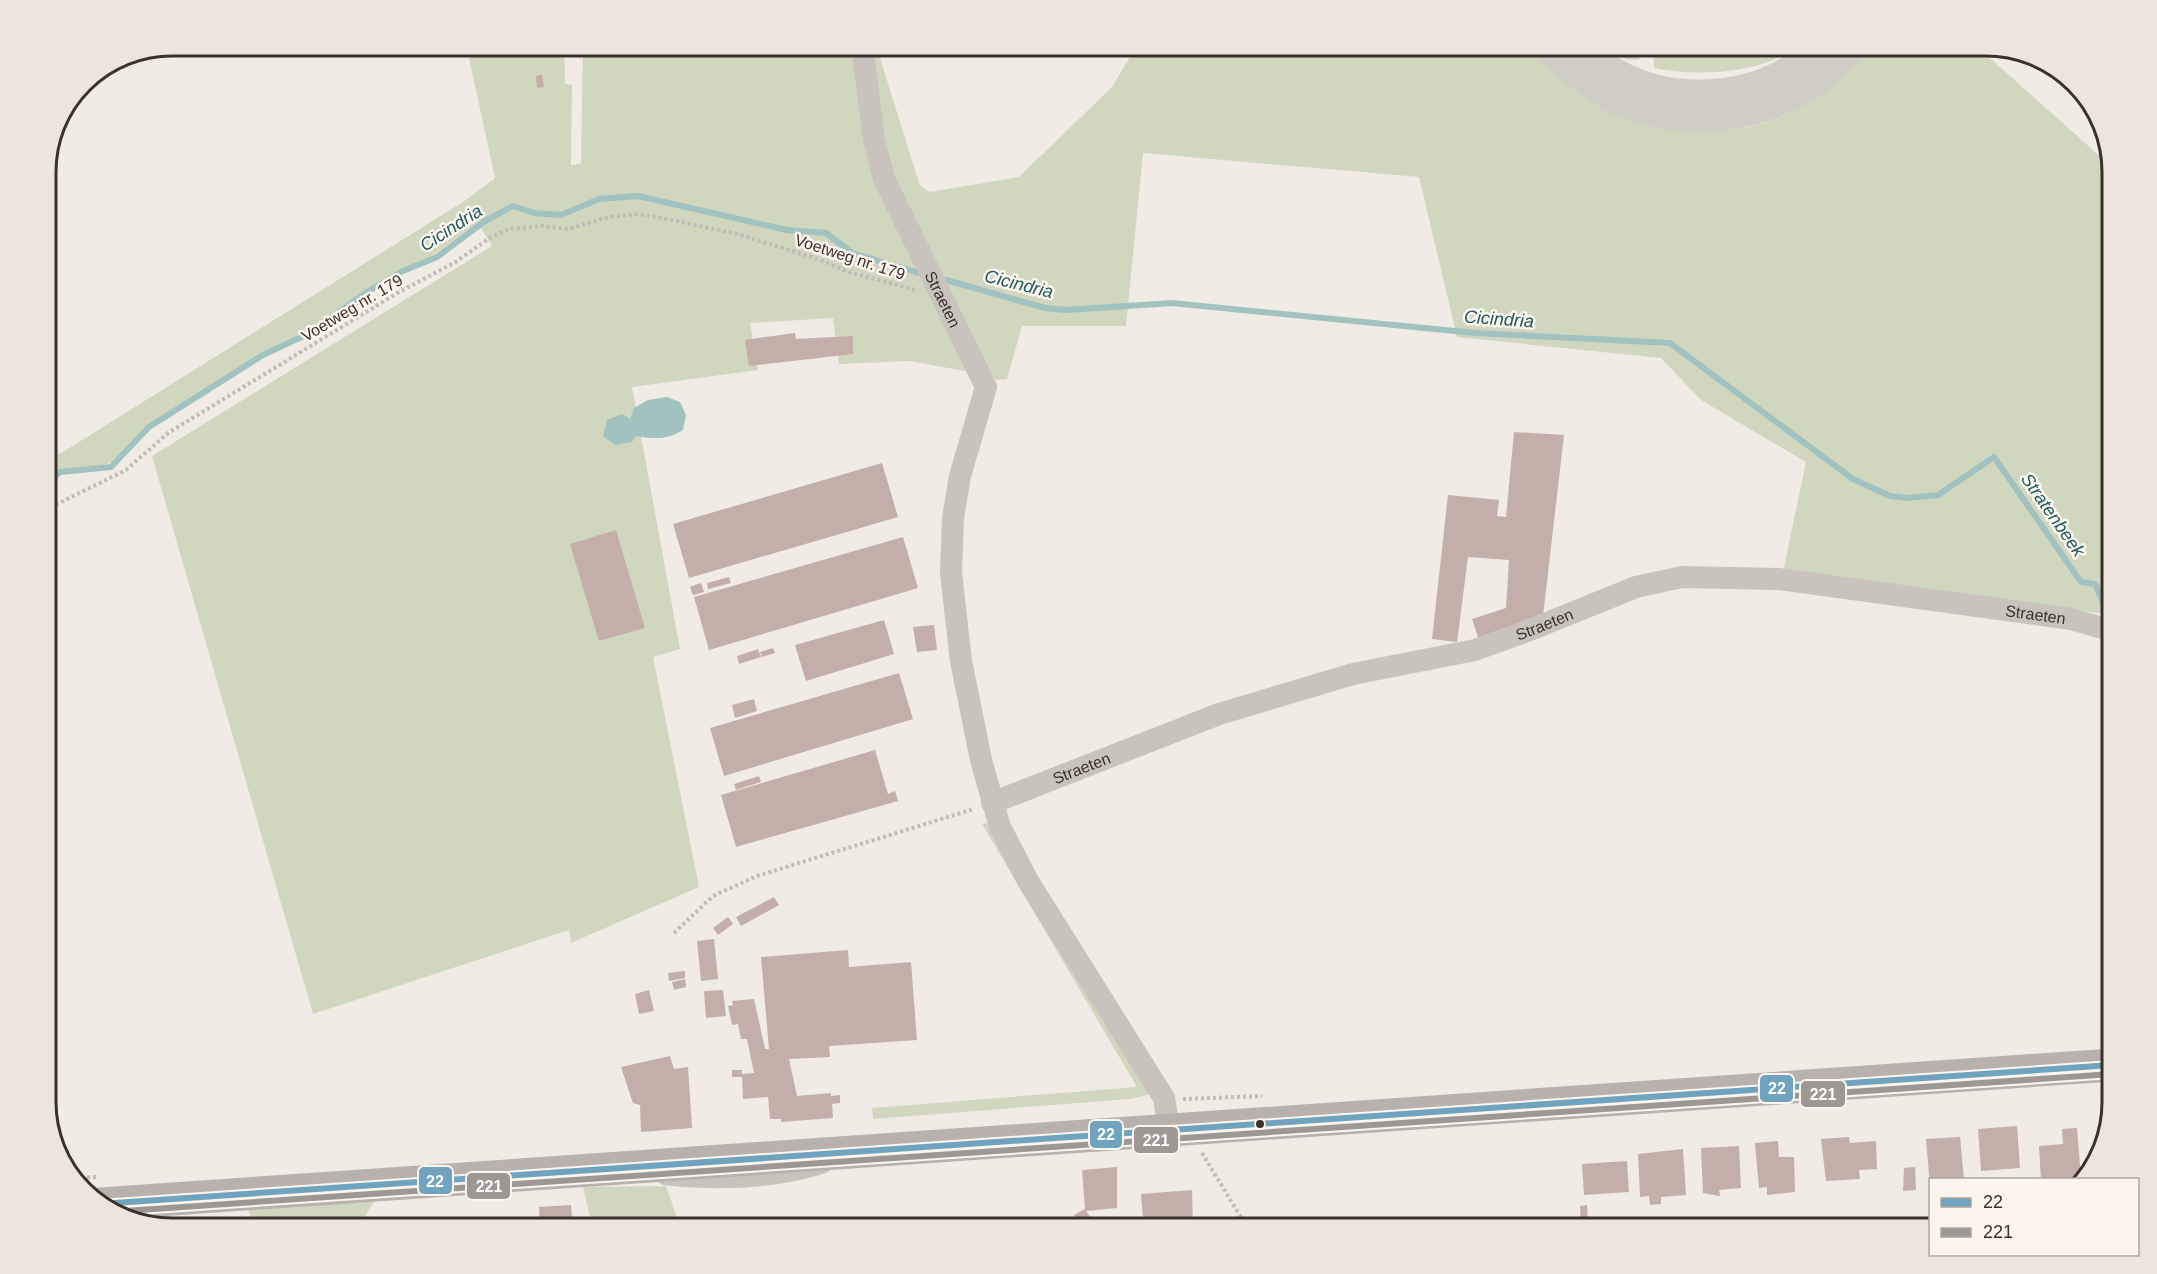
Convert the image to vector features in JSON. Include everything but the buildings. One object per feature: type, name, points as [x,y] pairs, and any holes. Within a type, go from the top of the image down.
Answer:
[{"type":"main road","points":[[114,1203],[2102,1066]]},
{"type":"street","name":"Straeten","points":[[864,56],[878,160],[884,179],[986,387],[960,476],[954,518],[951,573],[961,661],[999,827],[1028,881],[1184,1128]]},
{"type":"street","name":"Straeten","points":[[992,803],[1219,714],[1353,674],[1475,650],[1636,587],[1682,577],[1778,579],[2071,619],[2101,628]]},
{"type":"path","name":"Voetweg nr. 179","points":[[56,505],[126,470],[168,433],[399,292],[509,229],[543,226],[568,229],[604,218],[633,214],[653,216],[736,234],[896,286],[940,294]]},
{"type":"path","points":[[674,933],[713,896],[757,876],[918,828],[992,803]]},
{"type":"path","points":[[1184,1128],[1241,1218]]},
{"type":"green space","points":[[469,56],[564,56],[565,84],[572,85],[571,165],[581,164],[583,56],[857,56],[873,162],[970,372],[910,361],[839,364],[833,318],[750,323],[758,370],[632,387],[680,649],[653,657],[699,887],[571,943],[569,930],[313,1014],[152,456],[492,246],[478,223],[426,260],[376,285],[307,332],[265,352],[148,426],[120,456],[108,464],[60,472],[56,476],[56,455],[466,200],[495,178]]},
{"type":"green space","points":[[867,56],[879,56],[920,186],[930,192],[1019,177],[1112,87],[1130,56],[1542,56],[1578,88],[1625,114],[1652,123],[1707,131],[1761,124],[1786,114],[1798,108],[1831,83],[1860,56],[1987,56],[2101,157],[2101,614],[1783,572],[1806,462],[1701,400],[1661,358],[1457,337],[1419,177],[1143,153],[1126,326],[1022,326],[1007,379],[995,380],[895,187]]},
{"type":"green space","points":[[1620,56],[1639,56],[1639,60],[1625,59]]},
{"type":"green space","points":[[1653,56],[1782,56],[1729,71],[1690,72],[1654,68]]},
{"type":"green space","points":[[988,823],[1155,1093],[1130,1099],[873,1119],[872,1108],[1137,1087],[982,824]]},
{"type":"green space","points":[[666,1186],[677,1218],[590,1218],[583,1187]]},
{"type":"green space","points":[[374,1201],[364,1218],[250,1218],[249,1209]]},
{"type":"water","points":[[667,397],[680,402],[686,415],[683,430],[672,436],[660,438],[636,436],[632,442],[615,445],[603,436],[607,420],[622,414],[630,419],[634,408],[648,400]]},
{"type":"waterway","name":"Cicindria","points":[[56,476],[60,472],[111,467],[149,427],[263,355],[308,334],[367,292],[403,271],[437,257],[485,221],[513,206],[534,213],[561,215],[599,199],[638,196],[787,230],[826,233],[852,253],[919,273]]},
{"type":"waterway","name":"Cicindria","points":[[946,280],[1045,308],[1066,310],[1172,303],[1475,333],[1670,343],[1853,479],[1890,496],[1907,498],[1938,495],[1994,457],[2081,582],[2095,584],[2101,598]]},
{"type":"taxiway","points":[[1573,56],[1599,76],[1633,94],[1655,101],[1702,106],[1726,104],[1772,92],[1805,74],[1827,56]]},
{"type":"transit line","name":"22","points":[[114,1203],[2102,1066]]},
{"type":"transit line","name":"221","points":[[129,1211],[2102,1075]]},
{"type":"water label","name":"Stratenbeek","points":[[2053,515]]}]
